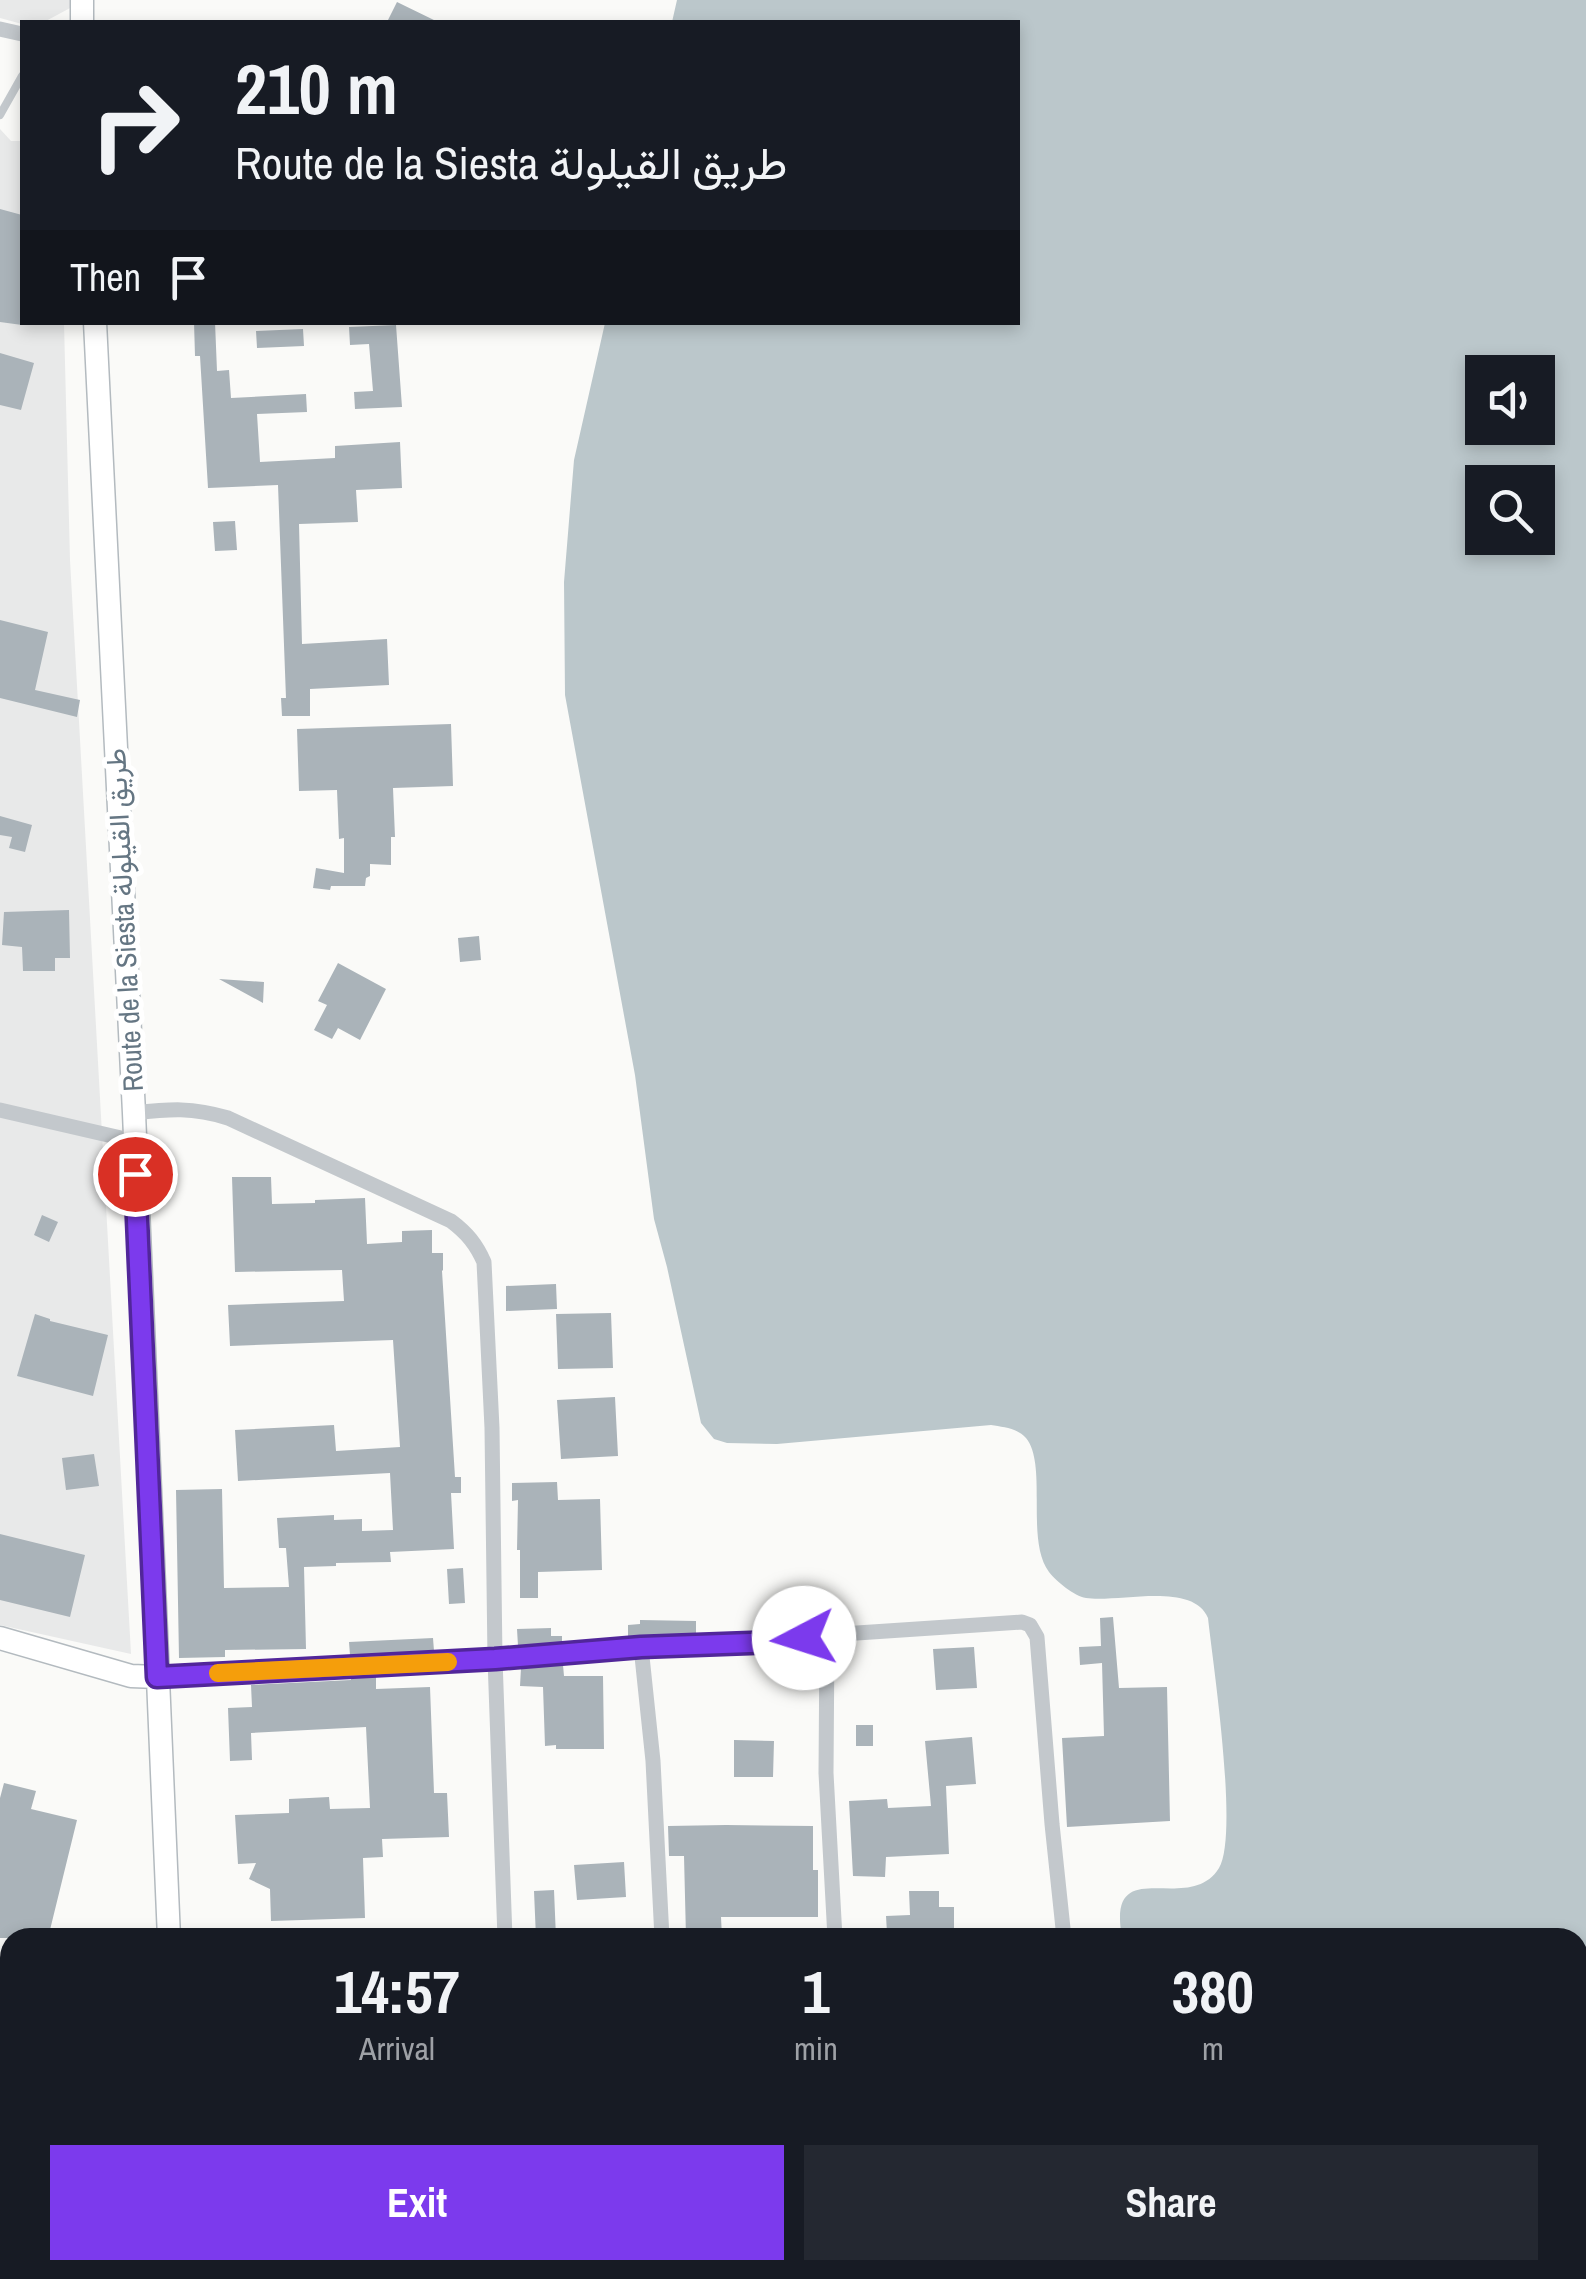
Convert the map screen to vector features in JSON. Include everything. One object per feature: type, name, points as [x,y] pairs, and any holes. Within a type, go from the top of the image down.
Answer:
[{"type":"main road","name":"Route de la Siesta طريق القيلولة","points":[[95,325],[169,1928]]},
{"type":"main road","points":[[0,1638],[131,1676],[157,1677]]},
{"type":"street","points":[[0,1110],[134,1141]]},
{"type":"street","points":[[134,1112],[201,1110],[228,1118],[451,1221],[477,1246],[487,1278],[505,1928]]},
{"type":"street","points":[[157,1677],[781,1642],[827,1635],[1022,1622],[1030,1625],[1037,1637],[1063,1928]]},
{"type":"street","points":[[827,1635],[826,1773],[834,1928]]},
{"type":"street","points":[[641,1647],[653,1761],[661,1928]]},
{"type":"lane","points":[[0,115],[20,80]]},
{"type":"shaded area","points":[[0,0],[72,0],[72,7],[48,20],[20,20],[20,23],[0,18]]},
{"type":"shaded area","points":[[677,0],[1586,0],[1586,1928],[1121,1928],[1120,1911],[1126,1896],[1138,1890],[1189,1887],[1206,1881],[1219,1868],[1224,1850],[1226,1787],[1219,1709],[1208,1618],[1200,1607],[1171,1597],[1086,1598],[1056,1580],[1042,1558],[1038,1541],[1032,1450],[1026,1438],[1014,1430],[991,1425],[777,1444],[727,1443],[714,1439],[701,1423],[654,1219],[635,1075],[565,695],[564,582],[574,460],[605,325],[1020,325],[1020,20],[672,20]]},
{"type":"shaded area","points":[[0,129],[11,141],[20,141],[20,325],[64,325],[70,560],[131,1654],[0,1625]]},
{"type":"building","points":[[397,2],[434,20],[388,20]]},
{"type":"building","points":[[0,209],[20,214],[20,325],[0,322]]},
{"type":"building","points":[[194,325],[215,325],[217,371],[229,370],[231,398],[306,394],[307,412],[257,414],[260,462],[335,458],[335,446],[400,442],[402,488],[356,490],[358,522],[299,524],[302,644],[387,639],[389,685],[310,689],[310,716],[282,716],[281,698],[286,698],[278,485],[208,488],[200,356],[195,356]]},
{"type":"building","points":[[396,325],[402,407],[355,409],[354,392],[373,391],[369,344],[350,345],[349,327]]},
{"type":"building","points":[[303,329],[304,346],[257,348],[256,331]]},
{"type":"building","points":[[0,353],[34,363],[21,410],[0,405]]},
{"type":"building","points":[[235,521],[237,550],[215,551],[213,522]]},
{"type":"building","points":[[0,620],[48,632],[35,690],[80,700],[77,717],[0,698]]},
{"type":"building","points":[[451,724],[453,786],[393,788],[395,837],[391,837],[391,865],[370,864],[365,886],[313,888],[316,868],[344,873],[344,838],[339,839],[337,790],[299,791],[297,729]]},
{"type":"building","points":[[0,816],[32,825],[25,852],[9,848],[12,837],[0,835]]},
{"type":"building","points":[[69,910],[70,958],[55,958],[55,971],[23,971],[22,947],[2,945],[4,912]]},
{"type":"building","points":[[479,936],[481,960],[460,962],[458,938]]},
{"type":"building","points":[[338,963],[386,989],[360,1040],[338,1028],[332,1039],[314,1030],[327,1005],[318,1001]]},
{"type":"building","points":[[219,979],[264,982],[263,1003]]},
{"type":"building","points":[[232,1177],[271,1177],[272,1204],[365,1198],[367,1244],[402,1242],[402,1231],[432,1230],[432,1253],[443,1253],[455,1477],[461,1477],[461,1493],[451,1493],[454,1549],[390,1552],[391,1562],[304,1567],[306,1649],[225,1650],[225,1657],[179,1658],[176,1490],[222,1489],[224,1588],[289,1587],[286,1548],[279,1548],[277,1518],[334,1515],[334,1520],[362,1519],[362,1531],[393,1530],[390,1473],[238,1481],[235,1430],[334,1425],[336,1451],[400,1447],[393,1340],[230,1346],[228,1305],[344,1301],[342,1270],[235,1272]]},
{"type":"building","points":[[42,1215],[58,1222],[49,1242],[34,1235]]},
{"type":"building","points":[[556,1284],[557,1309],[506,1311],[506,1286]]},
{"type":"building","points":[[611,1313],[613,1368],[558,1369],[556,1314]]},
{"type":"building","points":[[35,1314],[108,1335],[93,1396],[17,1376]]},
{"type":"building","points":[[615,1397],[618,1456],[561,1459],[557,1400]]},
{"type":"building","points":[[94,1454],[99,1486],[66,1490],[62,1458]]},
{"type":"building","points":[[557,1482],[558,1500],[600,1499],[602,1570],[538,1572],[538,1598],[520,1598],[518,1500],[512,1501],[512,1483]]},
{"type":"building","points":[[0,1534],[85,1555],[70,1617],[0,1600]]},
{"type":"building","points":[[463,1568],[465,1603],[449,1604],[447,1569]]},
{"type":"building","points":[[1113,1617],[1119,1688],[1167,1687],[1170,1821],[1067,1827],[1062,1738],[1104,1736],[1102,1663],[1080,1665],[1079,1647],[1101,1646],[1100,1618]]},
{"type":"building","points":[[640,1620],[696,1621],[696,1634],[628,1637],[628,1625],[640,1624]]},
{"type":"building","points":[[551,1628],[551,1636],[562,1636],[562,1642],[518,1646],[517,1629]]},
{"type":"building","points":[[433,1638],[434,1651],[350,1655],[349,1642]]},
{"type":"building","points":[[974,1647],[977,1688],[936,1690],[933,1649]]},
{"type":"building","points":[[563,1665],[564,1676],[603,1676],[604,1749],[545,1746],[543,1687],[520,1686],[521,1668]]},
{"type":"building","points":[[376,1677],[376,1689],[430,1687],[434,1793],[447,1793],[449,1837],[382,1839],[383,1857],[363,1858],[365,1918],[271,1921],[270,1889],[249,1879],[256,1863],[238,1864],[235,1815],[289,1813],[289,1799],[329,1797],[330,1809],[370,1808],[366,1727],[251,1733],[252,1760],[230,1761],[228,1708],[252,1707],[251,1685]]},
{"type":"building","points":[[856,1725],[873,1725],[873,1746],[856,1746]]},
{"type":"building","points":[[972,1737],[976,1784],[946,1786],[949,1854],[886,1857],[885,1877],[853,1876],[849,1801],[887,1799],[888,1808],[931,1806],[925,1741]]},
{"type":"building","points":[[734,1740],[774,1741],[773,1777],[734,1777]]},
{"type":"building","points":[[4,1783],[36,1791],[31,1809],[77,1820],[50,1928],[0,1928],[0,1798]]},
{"type":"building","points":[[668,1826],[813,1826],[818,1917],[721,1917],[722,1928],[686,1928],[684,1856],[669,1856]]},
{"type":"building","points":[[624,1862],[626,1897],[577,1900],[574,1865]]},
{"type":"building","points":[[554,1890],[556,1928],[536,1928],[534,1891]]},
{"type":"building","points":[[909,1891],[939,1891],[939,1907],[954,1907],[954,1928],[887,1928],[886,1916],[910,1915]]},
{"type":"slow traffic","points":[[218,1673],[448,1662]]},
{"type":"route","points":[[135,1174],[157,1677],[804,1638]]}]
